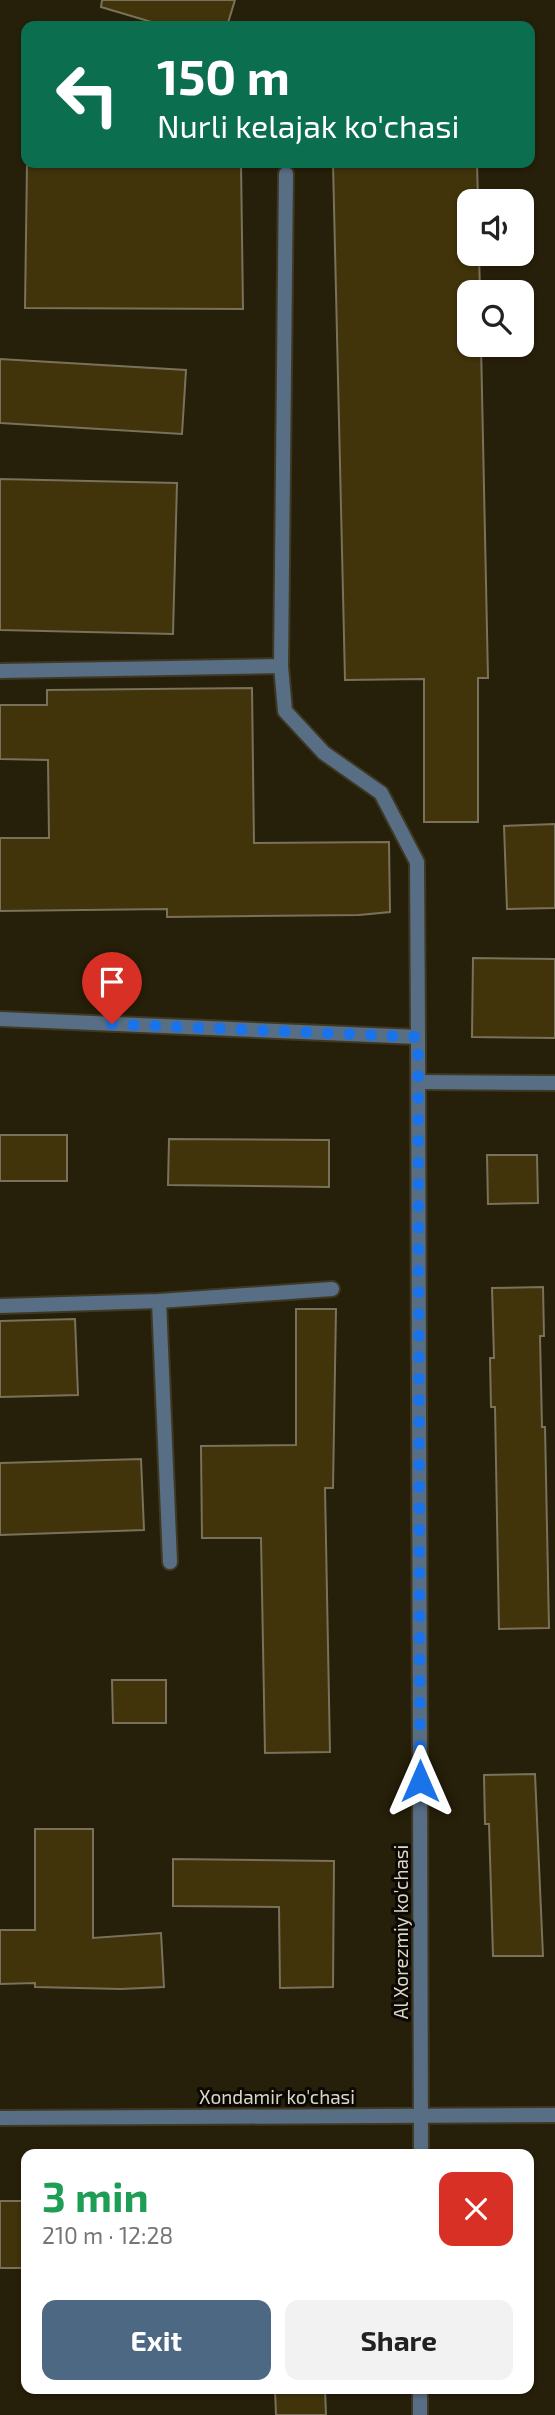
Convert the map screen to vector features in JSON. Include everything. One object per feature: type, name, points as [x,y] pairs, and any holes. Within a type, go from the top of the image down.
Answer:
[{"type":"street","name":"Al Xorezmiy ko'chasi","points":[[286,174],[281,666],[285,711],[324,752],[381,793],[417,862],[421,2149]]},
{"type":"street","points":[[0,671],[281,666]]},
{"type":"street","points":[[0,1019],[418,1037]]},
{"type":"street","points":[[419,1082],[555,1083]]},
{"type":"street","points":[[0,1306],[159,1301],[332,1289]]},
{"type":"street","points":[[159,1301],[170,1563]]},
{"type":"street","name":"Xondamir ko'chasi","points":[[0,2118],[555,2115]]},
{"type":"street","points":[[420,2394],[420,2415]]},
{"type":"building","points":[[102,0],[235,0],[229,21],[148,21],[101,7]]},
{"type":"building","points":[[27,168],[241,168],[243,309],[25,308]]},
{"type":"building","points":[[333,168],[477,168],[478,189],[457,189],[457,266],[479,266],[480,280],[457,280],[457,357],[481,357],[488,678],[478,678],[478,822],[424,822],[424,679],[345,680]]},
{"type":"building","points":[[0,359],[186,370],[182,434],[0,423]]},
{"type":"building","points":[[0,479],[177,483],[173,634],[0,630]]},
{"type":"building","points":[[252,688],[254,843],[389,842],[390,912],[359,915],[167,917],[167,909],[0,911],[0,838],[49,838],[48,760],[0,759],[0,705],[47,705],[47,690]]},
{"type":"building","points":[[555,824],[555,908],[507,909],[504,826]]},
{"type":"building","points":[[473,958],[555,959],[555,1038],[472,1037]]},
{"type":"building","points":[[0,1135],[67,1135],[67,1181],[0,1181]]},
{"type":"building","points":[[169,1139],[329,1140],[329,1187],[168,1185]]},
{"type":"building","points":[[487,1155],[537,1155],[538,1203],[488,1204]]},
{"type":"building","points":[[543,1287],[544,1336],[540,1336],[542,1427],[545,1427],[549,1628],[499,1629],[495,1407],[491,1407],[490,1358],[494,1358],[492,1288]]},
{"type":"building","points":[[296,1309],[336,1309],[333,1488],[325,1488],[330,1752],[265,1753],[261,1538],[202,1538],[201,1446],[296,1445]]},
{"type":"building","points":[[75,1319],[78,1395],[0,1397],[0,1321]]},
{"type":"building","points":[[141,1459],[144,1530],[0,1535],[0,1463]]},
{"type":"building","points":[[112,1680],[166,1680],[166,1723],[113,1723]]},
{"type":"building","points":[[535,1774],[543,1956],[493,1956],[489,1824],[485,1824],[484,1775]]},
{"type":"building","points":[[35,1829],[93,1829],[93,1938],[161,1933],[164,1987],[121,1989],[35,1987],[35,1983],[0,1984],[0,1930],[35,1930]]},
{"type":"building","points":[[173,1859],[334,1861],[333,1987],[280,1988],[279,1907],[173,1906]]},
{"type":"building","points":[[0,2201],[21,2201],[21,2268],[0,2268]]},
{"type":"building","points":[[275,2394],[325,2394],[326,2415],[276,2415]]},
{"type":"route","points":[[112,1024],[418,1037],[420,1781]]}]
